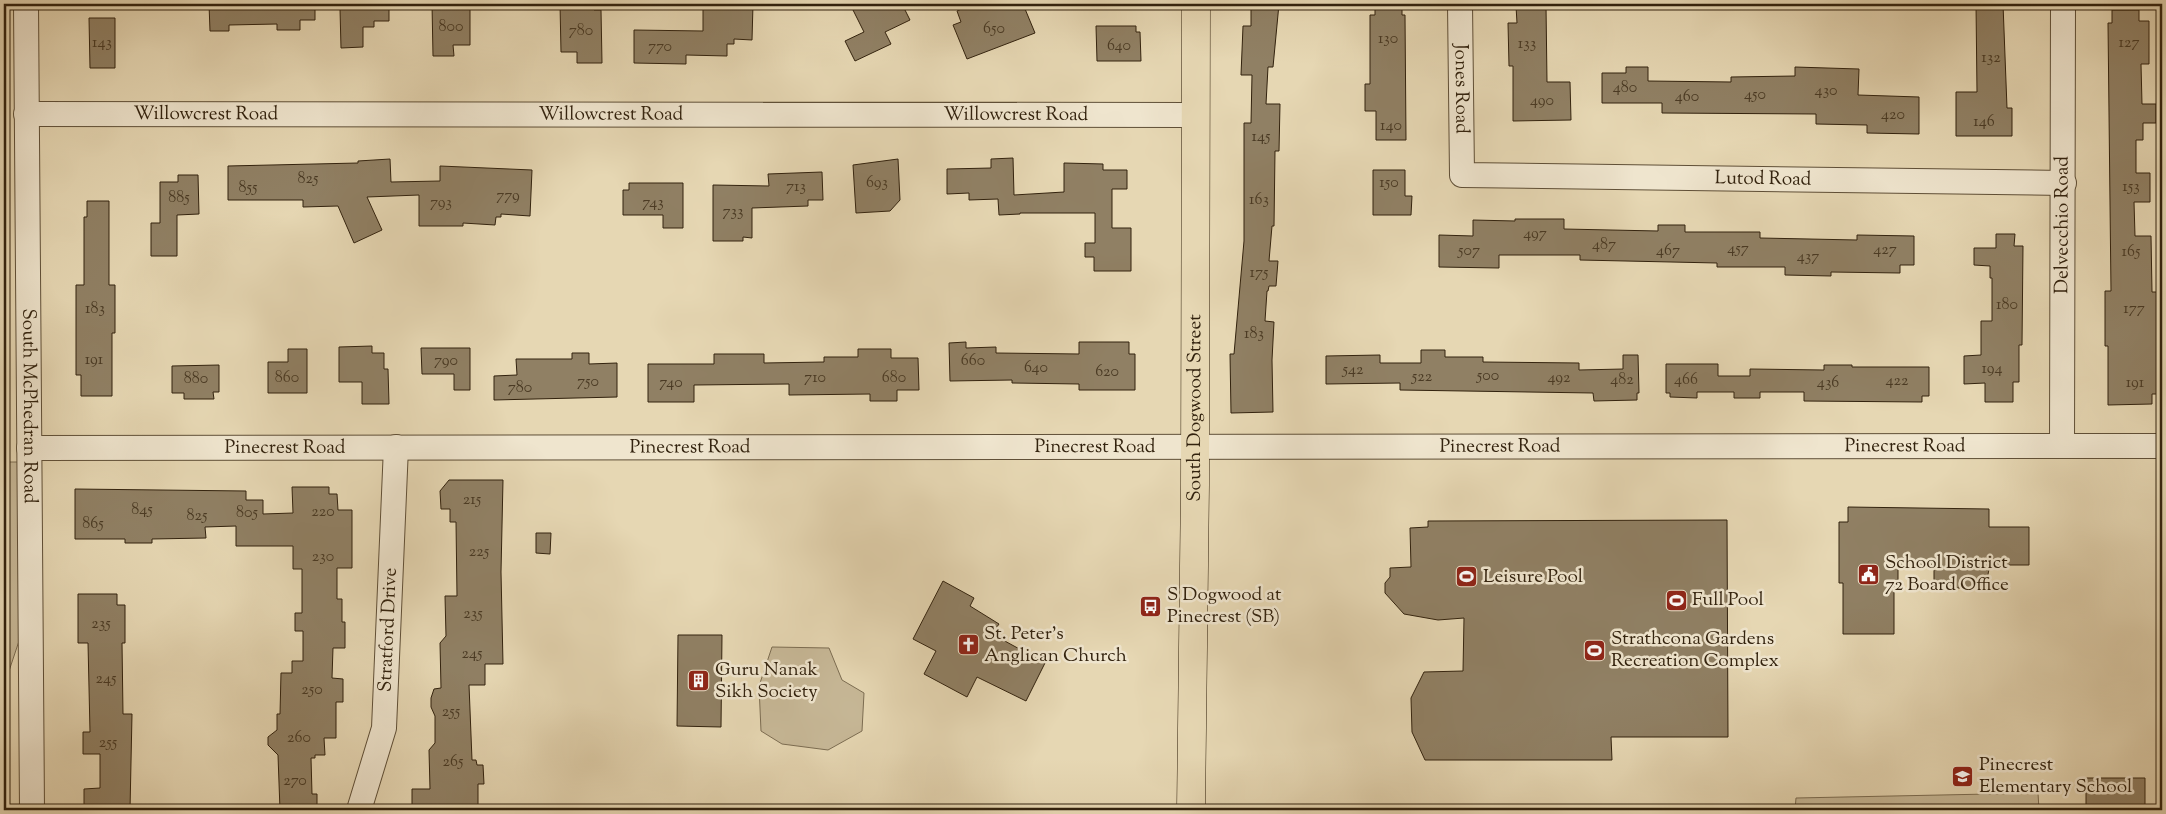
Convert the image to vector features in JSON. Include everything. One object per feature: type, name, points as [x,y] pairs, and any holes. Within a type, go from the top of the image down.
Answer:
[{"type":"main road","name":"South Dogwood Street","points":[[1191,810],[1195,447],[1196,4]]},
{"type":"street","name":"South McPhedran Road","points":[[26,4],[32,810]]},
{"type":"street","name":"Jones Road","points":[[1460,4],[1462,175]]},
{"type":"street","name":"Delvecchio Road","points":[[2062,446],[2063,4]]},
{"type":"street","name":"Willowcrest Road","points":[[26,114],[1195,115]]},
{"type":"street","name":"Lutod Road","points":[[1462,175],[2064,183]]},
{"type":"street","name":"Pinecrest Road","points":[[29,448],[2162,446]]},
{"type":"street","name":"Stratford Drive","points":[[359,810],[384,728],[396,447]]},
{"type":"shaded area","points":[[4,43],[7,442],[4,442]]},
{"type":"shaded area","points":[[4,462],[19,462],[19,641],[7,677],[4,677]]},
{"type":"shaded area","points":[[772,647],[829,648],[842,680],[864,693],[862,731],[828,750],[782,744],[761,731],[759,686]]},
{"type":"shaded area","points":[[2038,793],[2039,810],[1795,810],[1796,798]]},
{"type":"building","points":[[209,4],[315,4],[315,20],[300,20],[300,30],[277,30],[277,24],[229,25],[229,31],[210,31]]},
{"type":"building","points":[[359,4],[389,4],[389,21],[374,21],[374,27],[363,27],[363,47],[341,48],[340,9],[359,8]]},
{"type":"building","points":[[432,4],[466,4],[470,10],[470,45],[453,45],[454,56],[433,56]]},
{"type":"building","points":[[560,4],[594,4],[594,10],[601,10],[602,63],[577,63],[577,52],[561,52]]},
{"type":"building","points":[[703,4],[753,4],[752,40],[734,39],[734,44],[727,44],[727,56],[686,55],[686,64],[634,63],[634,30],[703,31]]},
{"type":"building","points":[[862,4],[902,4],[910,20],[885,32],[891,44],[855,61],[845,41],[864,32],[852,8]]},
{"type":"building","points":[[973,4],[1023,4],[1035,33],[967,59],[953,25],[961,22],[957,11]]},
{"type":"building","points":[[1251,4],[1279,4],[1273,67],[1268,67],[1266,104],[1280,104],[1279,151],[1275,151],[1274,226],[1272,226],[1269,261],[1278,261],[1276,286],[1269,286],[1267,291],[1265,321],[1274,322],[1272,360],[1273,412],[1231,413],[1230,354],[1234,354],[1244,241],[1244,123],[1251,123],[1252,75],[1241,75],[1243,26],[1251,26]]},
{"type":"building","points":[[1375,4],[1402,4],[1402,15],[1405,15],[1406,140],[1376,140],[1376,111],[1365,111],[1365,84],[1370,84],[1370,15],[1375,15]]},
{"type":"building","points":[[1976,4],[2003,4],[2007,108],[2012,108],[2012,136],[1956,136],[1956,92],[1977,92]]},
{"type":"building","points":[[1516,6],[1546,6],[1547,82],[1570,82],[1571,120],[1513,121],[1513,66],[1509,66],[1508,23],[1517,23]]},
{"type":"building","points":[[2112,10],[2139,10],[2139,21],[2149,21],[2149,64],[2141,64],[2142,104],[2156,104],[2156,123],[2143,123],[2143,140],[2136,140],[2136,173],[2150,173],[2150,202],[2134,202],[2135,236],[2151,236],[2152,292],[2162,292],[2162,394],[2152,394],[2152,404],[2108,405],[2108,346],[2105,346],[2105,291],[2111,291],[2108,23],[2112,23]]},
{"type":"building","points":[[89,18],[115,18],[115,68],[90,68]]},
{"type":"building","points":[[1096,26],[1136,26],[1136,32],[1140,32],[1141,61],[1097,61]]},
{"type":"building","points":[[1626,67],[1648,67],[1648,81],[1731,82],[1731,77],[1795,76],[1795,67],[1859,69],[1858,95],[1919,97],[1919,134],[1867,133],[1867,125],[1816,124],[1816,114],[1662,113],[1662,103],[1602,103],[1602,73],[1626,73]]},
{"type":"building","points":[[1013,158],[1014,195],[1064,192],[1064,163],[1103,164],[1103,170],[1127,170],[1127,189],[1112,189],[1112,228],[1131,228],[1131,271],[1094,271],[1094,257],[1085,257],[1085,243],[1095,243],[1095,213],[1020,213],[999,215],[998,199],[969,200],[969,193],[947,194],[947,169],[991,168],[991,159]]},
{"type":"building","points":[[390,159],[391,182],[440,181],[440,166],[532,170],[530,216],[501,214],[501,217],[496,217],[495,225],[463,223],[463,226],[419,226],[419,195],[367,197],[382,230],[354,243],[338,206],[303,207],[303,200],[228,200],[228,166],[358,163],[358,161]]},
{"type":"building","points":[[898,159],[900,200],[890,211],[856,213],[853,165]]},
{"type":"building","points":[[1373,170],[1405,170],[1405,196],[1412,196],[1411,215],[1373,215]]},
{"type":"building","points":[[822,172],[823,200],[808,200],[808,206],[752,208],[752,238],[743,237],[743,241],[713,241],[713,185],[769,186],[768,174]]},
{"type":"building","points":[[178,175],[198,175],[199,214],[177,215],[177,256],[151,256],[151,223],[160,223],[160,182],[178,182]]},
{"type":"building","points":[[629,183],[683,183],[683,228],[663,228],[663,215],[623,215],[623,190],[629,190]]},
{"type":"building","points":[[87,201],[109,201],[109,285],[115,285],[115,333],[112,333],[112,396],[81,396],[81,375],[76,375],[76,285],[84,285],[84,217],[87,217]]},
{"type":"building","points":[[1515,219],[1564,219],[1564,229],[1658,231],[1658,225],[1685,225],[1685,232],[1760,232],[1760,238],[1857,240],[1857,235],[1914,236],[1914,265],[1900,265],[1900,273],[1831,272],[1831,276],[1785,275],[1785,267],[1717,267],[1717,263],[1580,260],[1580,255],[1499,255],[1499,268],[1439,267],[1439,235],[1473,236],[1473,220],[1515,221]]},
{"type":"building","points":[[1996,234],[2015,234],[2014,246],[2023,246],[2022,345],[2019,345],[2019,382],[2013,382],[2013,402],[1985,402],[1985,383],[1964,384],[1964,356],[1981,355],[1981,321],[1992,321],[1992,278],[1990,278],[1990,266],[1974,265],[1974,248],[1996,248]]},
{"type":"building","points":[[966,342],[966,348],[996,347],[996,353],[1079,354],[1079,342],[1129,342],[1129,354],[1135,354],[1135,390],[1079,390],[1079,384],[1012,383],[1012,380],[950,381],[949,343]]},
{"type":"building","points":[[372,346],[372,353],[384,353],[384,369],[388,369],[389,404],[362,404],[362,382],[339,382],[339,347]]},
{"type":"building","points":[[421,348],[470,348],[470,390],[454,390],[454,374],[422,374]]},
{"type":"building","points":[[288,349],[307,349],[307,393],[268,393],[268,362],[288,362]]},
{"type":"building","points":[[858,349],[891,349],[891,358],[918,358],[919,390],[897,390],[897,401],[870,401],[870,394],[789,395],[789,384],[694,385],[694,402],[648,402],[648,364],[714,364],[714,354],[764,354],[764,363],[824,362],[824,357],[858,357]]},
{"type":"building","points":[[1421,350],[1445,350],[1445,357],[1483,357],[1483,362],[1579,363],[1579,370],[1623,369],[1623,355],[1638,355],[1639,393],[1637,393],[1637,400],[1594,401],[1593,393],[1400,390],[1400,383],[1326,384],[1326,356],[1380,355],[1380,363],[1421,363]]},
{"type":"building","points":[[572,353],[589,353],[589,364],[617,363],[617,397],[494,400],[494,376],[517,375],[516,359],[572,359]]},
{"type":"building","points":[[1666,364],[1718,364],[1718,376],[1750,376],[1750,369],[1824,370],[1824,365],[1929,367],[1929,396],[1922,396],[1922,402],[1804,401],[1804,392],[1760,392],[1760,398],[1734,398],[1734,392],[1697,392],[1697,398],[1670,397],[1670,393],[1666,393]]},
{"type":"building","points":[[219,365],[219,392],[213,392],[214,399],[184,399],[184,393],[172,393],[172,366]]},
{"type":"building","points":[[449,480],[503,480],[501,572],[503,664],[485,664],[485,685],[469,685],[472,760],[476,760],[477,765],[483,765],[484,784],[478,784],[478,810],[412,810],[412,789],[430,789],[429,750],[435,743],[435,716],[431,707],[431,698],[434,689],[441,688],[440,643],[446,636],[445,596],[457,596],[456,522],[450,522],[450,509],[441,509],[440,491]]},
{"type":"building","points":[[292,487],[329,487],[329,494],[337,494],[338,510],[352,510],[352,568],[337,568],[337,599],[342,599],[342,622],[345,622],[345,648],[333,648],[332,678],[343,679],[343,702],[336,702],[336,738],[324,738],[325,755],[315,755],[315,758],[311,758],[312,794],[317,794],[317,810],[280,810],[278,755],[268,745],[268,737],[277,730],[277,714],[280,714],[281,673],[292,673],[292,661],[303,661],[303,631],[295,631],[295,613],[302,613],[302,569],[293,569],[293,546],[236,546],[236,526],[205,527],[206,538],[152,539],[152,543],[125,543],[125,539],[75,539],[75,489],[246,491],[246,500],[263,500],[263,514],[293,513]]},
{"type":"building","name":"School District 72 Board Office","points":[[1848,507],[1989,509],[1989,527],[2029,527],[2029,565],[1990,565],[1985,588],[1934,588],[1934,565],[1898,565],[1898,584],[1894,584],[1894,634],[1843,634],[1843,583],[1839,583],[1839,522],[1848,522]]},
{"type":"building","name":"Strathcona Gardens Recreation Complex","points":[[1727,520],[1728,737],[1611,737],[1612,760],[1425,760],[1412,732],[1411,698],[1424,672],[1463,671],[1464,618],[1438,620],[1404,614],[1385,593],[1385,583],[1390,577],[1390,568],[1411,567],[1410,528],[1428,527],[1428,521]]},
{"type":"building","points":[[536,533],[551,533],[550,554],[536,553]]},
{"type":"building","name":"St. Peter's Anglican Church","points":[[943,581],[974,598],[970,606],[999,624],[992,634],[1045,663],[1026,701],[977,677],[967,697],[924,674],[936,651],[913,639]]},
{"type":"building","points":[[78,594],[117,594],[117,605],[125,605],[125,643],[122,643],[123,714],[132,714],[130,810],[84,810],[84,789],[100,788],[100,754],[83,754],[83,732],[90,732],[88,643],[78,643]]},
{"type":"building","name":"Guru Nanak Sikh Society","points":[[678,635],[722,635],[721,727],[677,726]]},
{"type":"building","name":"Pinecrest Elementary School","points":[[2086,778],[2145,778],[2145,810],[2086,810]]},
{"type":"place","name":"School District 72 Board Office","points":[[1869,574]]},
{"type":"place","name":"Leisure Pool","points":[[1467,577]]},
{"type":"place","name":"Full Pool","points":[[1676,600]]},
{"type":"place","name":"S Dogwood at Pinecrest (SB)","points":[[1151,606]]},
{"type":"place","name":"St. Peter's Anglican Church","points":[[968,645]]},
{"type":"place","name":"Strathcona Gardens Recreation Complex","points":[[1595,650]]},
{"type":"place","name":"Guru Nanak Sikh Society","points":[[699,681]]},
{"type":"place","name":"Pinecrest Elementary School","points":[[1963,776]]}]
